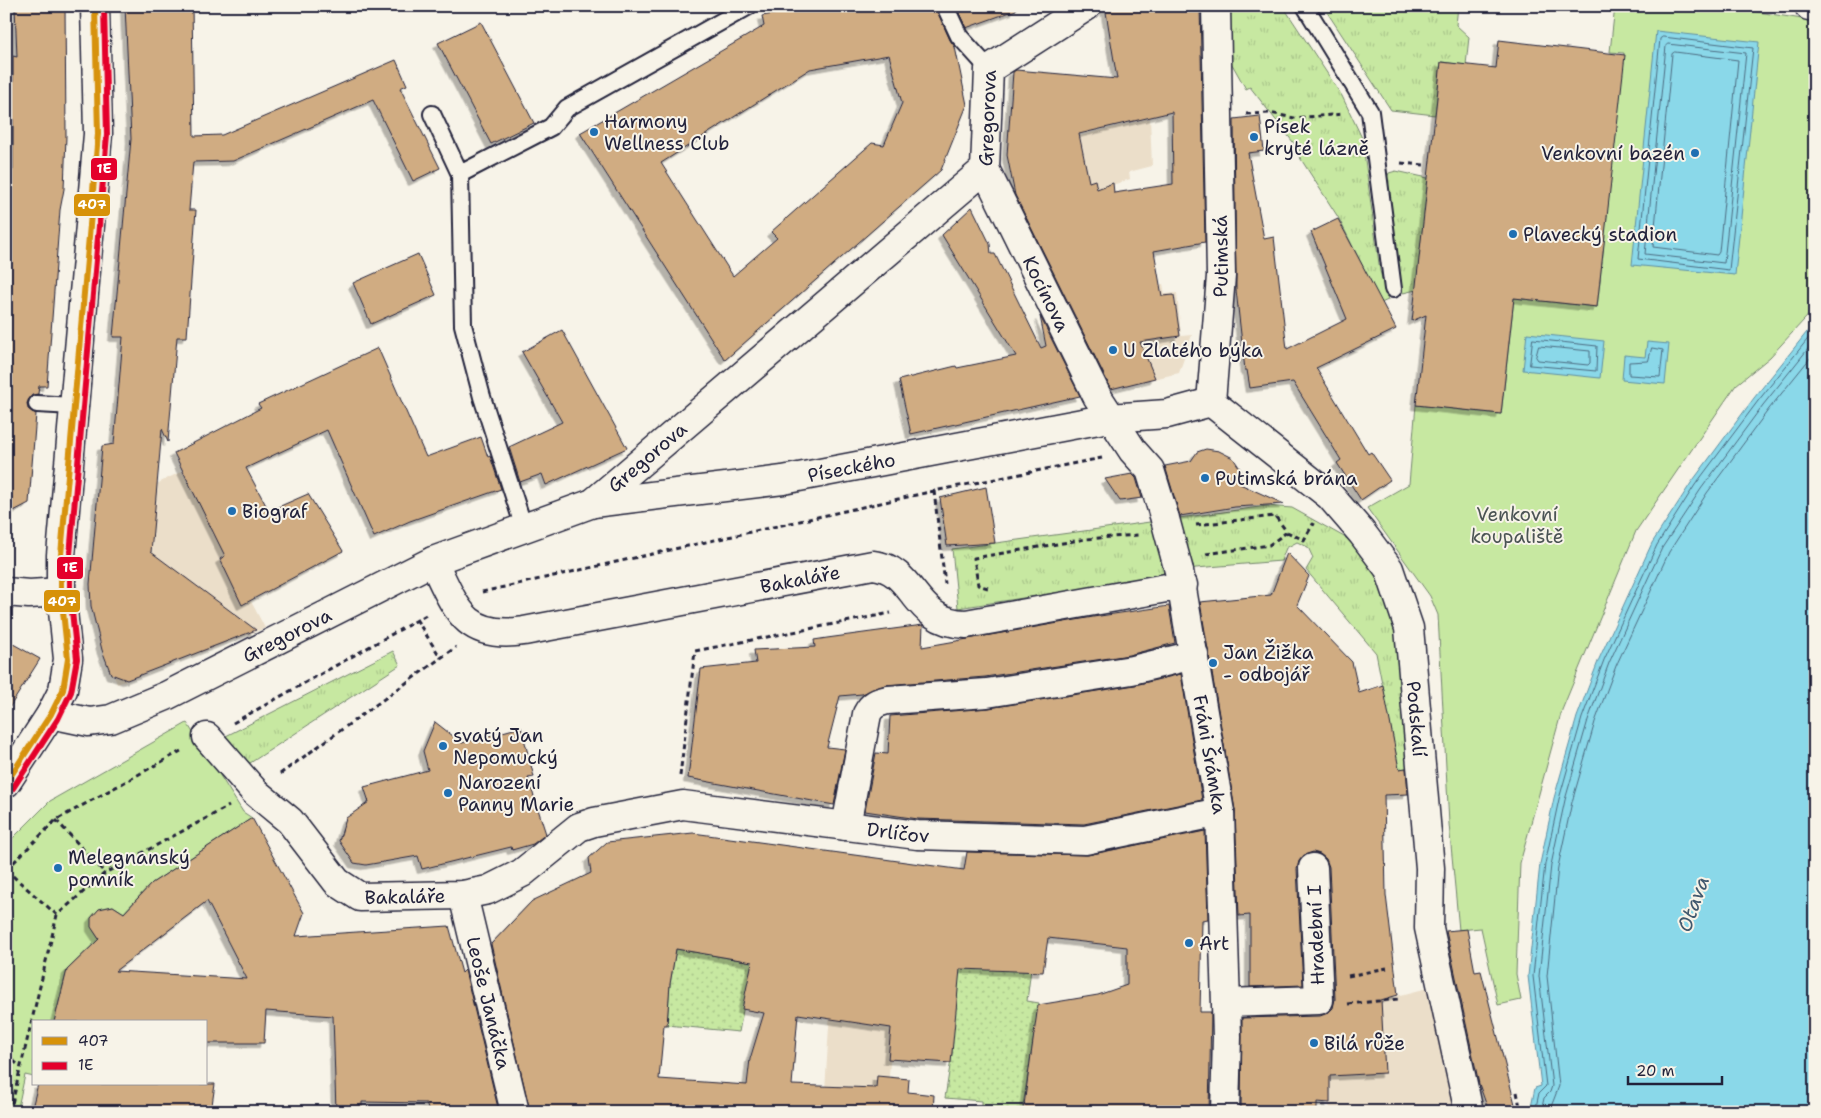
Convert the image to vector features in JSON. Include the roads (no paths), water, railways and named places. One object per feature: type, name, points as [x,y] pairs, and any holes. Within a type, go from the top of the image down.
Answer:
[{"type":"street","points":[[6,783],[51,714],[63,690],[68,659],[61,592],[61,555],[98,134],[95,6]]},
{"type":"street","name":"Gregorova","points":[[51,714],[89,722],[111,719],[166,696],[433,561],[593,503],[984,169],[988,69],[1087,6]]},
{"type":"street","name":"Putimská","points":[[1211,402],[1221,276],[1216,6]]},
{"type":"street","points":[[1809,6],[1815,7]]},
{"type":"street","name":"Kocínova","points":[[984,169],[1109,418]]},
{"type":"street","points":[[1109,418],[1166,414],[1211,402]]},
{"type":"street","name":"Podskalí","points":[[1211,402],[1330,496],[1362,533],[1389,570],[1409,628],[1430,868],[1429,928],[1470,1112]]},
{"type":"street","name":"Píseckého","points":[[593,503],[783,480],[1109,418]]},
{"type":"street","name":"Fráni Šrámka","points":[[1109,418],[1142,461],[1181,578],[1194,655],[1220,812],[1227,1002],[1225,1112]]},
{"type":"street","name":"Bakaláře","points":[[433,561],[453,603],[479,629],[494,633],[524,631],[873,565],[883,566],[892,571],[935,600],[943,621],[966,624],[1181,578]]},
{"type":"street","points":[[6,592],[29,594],[61,592]]},
{"type":"street","points":[[846,826],[868,714],[870,707],[878,702],[987,693],[1132,670],[1194,655]]},
{"type":"street","name":"Bakaláře","points":[[207,737],[255,792],[290,821],[337,882],[347,891],[360,897],[463,895],[488,890],[512,880],[579,827]]},
{"type":"street","name":"Drlíčov","points":[[579,827],[594,822],[683,805],[917,835],[1086,840],[1220,812]]},
{"type":"street","name":"Hradební I","points":[[1227,1002],[1319,991],[1313,868]]},
{"type":"street","name":"Leoše Janáčka","points":[[463,895],[515,1112]]},
{"type":"lane","points":[[460,174],[551,127],[567,108],[749,6]]},
{"type":"lane","points":[[945,6],[959,36],[988,69]]},
{"type":"lane","points":[[1305,6],[1370,112],[1392,289]]},
{"type":"lane","points":[[432,114],[460,174],[463,325],[482,397],[524,528]]},
{"type":"lane","points":[[37,404],[73,406]]},
{"type":"water","name":"Venkovní bazén","points":[[1656,31],[1759,42],[1735,275],[1632,265]]},
{"type":"water","name":"Otava","points":[[1815,322],[1815,1112],[1530,1112],[1535,1088],[1541,1086],[1528,976],[1540,864],[1554,798],[1577,717],[1599,659],[1652,543],[1691,483],[1754,398]]},
{"type":"water","points":[[1527,333],[1604,341],[1600,378],[1523,370]]},
{"type":"water","points":[[1647,342],[1669,344],[1665,384],[1622,380],[1624,355],[1645,357]]},
{"type":"place","name":"Harmony Wellness Club","points":[[594,132]]},
{"type":"place","name":"Písek kryté lázně","points":[[1254,137]]},
{"type":"place","name":"Venkovní bazén","points":[[1695,153]]},
{"type":"place","name":"Plavecký stadion","points":[[1513,234]]},
{"type":"place","name":"U Zlatého býka","points":[[1113,350]]},
{"type":"place","name":"Putimská brána","points":[[1205,478]]},
{"type":"place","name":"Biograf","points":[[232,511]]},
{"type":"place","name":"Jan Žižka - odbojář","points":[[1213,663]]},
{"type":"place","name":"svatý Jan Nepomucký","points":[[443,746]]},
{"type":"place","name":"Narození Panny Marie","points":[[448,793]]},
{"type":"place","name":"Melegnanský pomník","points":[[58,868]]},
{"type":"place","name":"Art","points":[[1189,943]]},
{"type":"place","name":"Bilá růže","points":[[1314,1043]]},
{"type":"park label","name":"Venkovní koupaliště","points":[[1517,525]]}]
